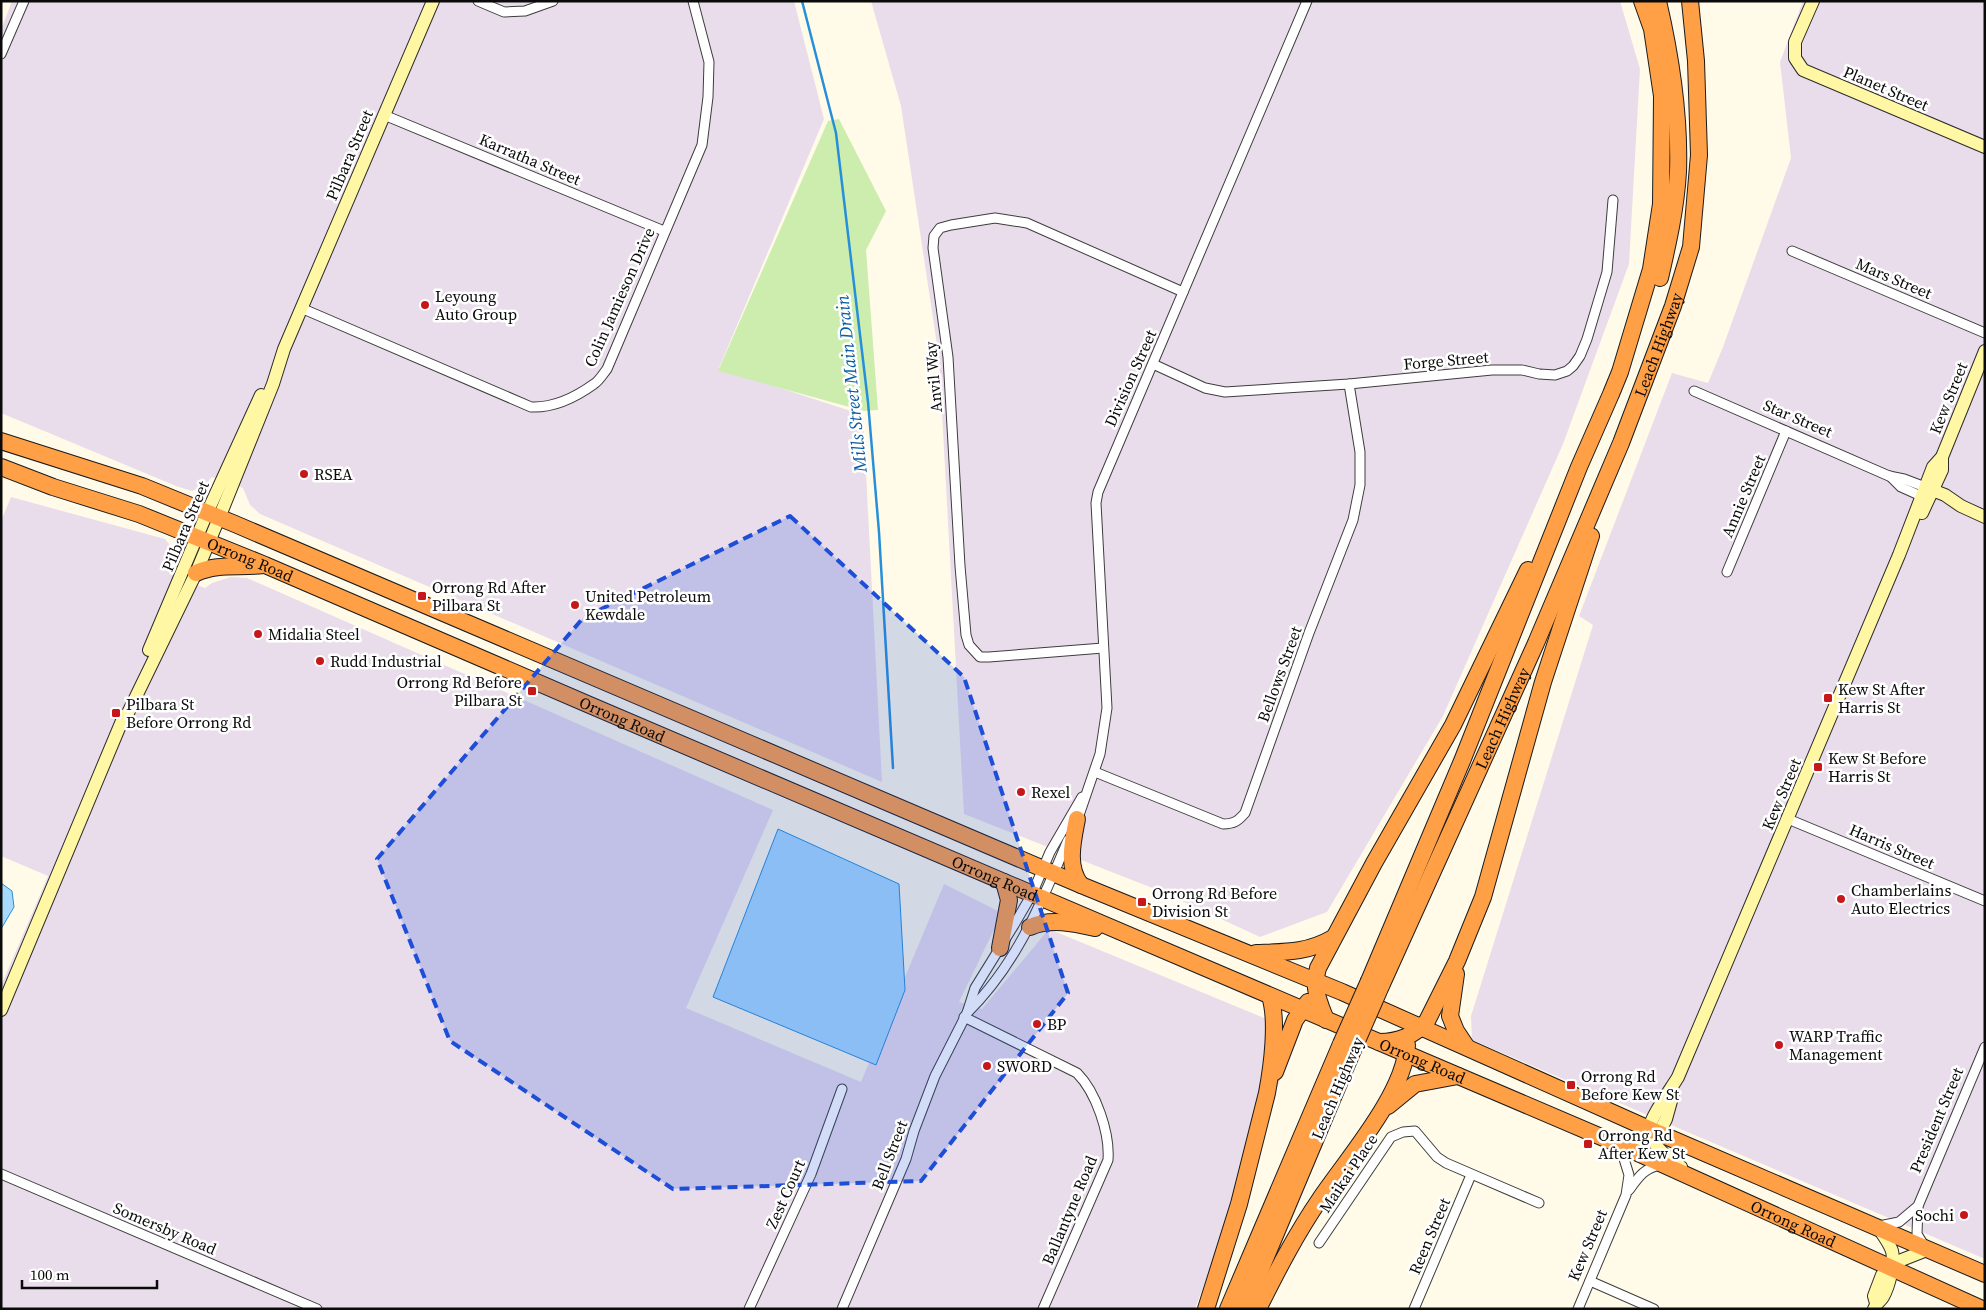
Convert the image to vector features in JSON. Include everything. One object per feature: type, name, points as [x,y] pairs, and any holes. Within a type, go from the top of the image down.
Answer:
[{"type":"highway","points":[[1620,372],[1651,269],[1661,204],[1662,96],[1652,29],[1642,1]]},
{"type":"highway","points":[[1620,372],[1640,332],[1658,285],[1670,236],[1678,172],[1676,105],[1669,48],[1658,1]]},
{"type":"highway","points":[[1680,1],[1699,112]]},
{"type":"highway","points":[[1690,1],[1699,112]]},
{"type":"highway","name":"Leach Highway","points":[[1228,1309],[1375,983],[1536,643],[1621,443],[1674,306],[1691,247],[1700,155],[1699,112]]},
{"type":"highway","name":"Leach Highway","points":[[1375,983],[1579,467],[1620,372]]},
{"type":"highway","name":"Orrong Road","points":[[1,441],[142,486],[213,515],[1081,885],[1252,953],[1316,988],[1329,992],[1342,992],[1422,1026],[1653,1133],[1985,1274]]},
{"type":"highway","points":[[1377,1042],[1391,1042],[1407,1037],[1427,1021],[1457,962],[1483,897],[1543,682],[1621,443]]},
{"type":"highway","name":"Orrong Road","points":[[1,467],[139,514],[204,539],[585,704],[1620,1145],[1890,1269],[1982,1309]]},
{"type":"highway","points":[[1326,1020],[1316,988],[1318,968],[1453,725],[1579,467]]},
{"type":"highway","points":[[196,573],[213,567],[244,568],[265,565]]},
{"type":"highway","points":[[1077,819],[1072,854],[1074,872],[1081,885]]},
{"type":"highway","points":[[1000,948],[1009,900],[1004,882]]},
{"type":"highway","points":[[1030,927],[1045,922],[1065,923],[1139,939]]},
{"type":"highway","points":[[1252,953],[1302,951],[1320,946],[1333,938]]},
{"type":"highway","points":[[1457,962],[1450,1016],[1456,1031],[1466,1046]]},
{"type":"highway","points":[[1267,1093],[1294,1023],[1316,988]]},
{"type":"highway","points":[[1206,1309],[1239,1204],[1267,1093],[1270,1077],[1274,1014],[1270,996]]},
{"type":"highway","points":[[1258,1309],[1282,1261],[1319,1200],[1383,1111],[1404,1066],[1407,1055],[1407,1037],[1391,1013]]},
{"type":"highway","name":"Leach Highway","points":[[1244,1309],[1347,1047]]},
{"type":"highway","points":[[1383,1111],[1415,1084],[1458,1076]]},
{"type":"street","points":[[1,54],[24,1]]},
{"type":"street","name":"Pilbara Street","points":[[124,716],[123,710],[204,539],[269,375],[284,350],[433,1]]},
{"type":"street","points":[[478,1],[504,12],[525,11],[553,1]]},
{"type":"street","name":"Colin Jamieson Drive","points":[[301,308],[532,407],[545,408],[596,383],[607,369],[702,145],[707,107],[709,62],[692,1]]},
{"type":"street","name":"Division Street","points":[[1048,870],[1077,819],[1095,772],[1106,726],[1107,708],[1096,503],[1098,492],[1307,1]]},
{"type":"street","name":"Planet Street","points":[[1813,1],[1795,42],[1794,58],[1803,70],[1985,147]]},
{"type":"street","name":"Karratha Street","points":[[384,115],[664,231]]},
{"type":"street","name":"Forge Street","points":[[1153,364],[1205,388],[1225,392],[1349,384],[1492,370],[1522,370],[1555,375],[1567,372],[1574,366],[1584,348],[1607,272],[1613,200]]},
{"type":"street","name":"Anvil Way","points":[[1103,648],[990,658],[980,657],[969,645],[960,566],[948,357],[933,248],[934,236],[940,228],[952,224],[995,218],[1027,223],[1183,292]]},
{"type":"street","name":"Mars Street","points":[[1792,251],[1985,333]]},
{"type":"street","name":"Kew Street","points":[[1653,1133],[1666,1119],[1678,1077],[1912,524],[1927,493],[1933,467],[1942,457],[1985,351]]},
{"type":"street","name":"Bellows Street","points":[[1095,772],[1223,824],[1232,824],[1246,813],[1310,633],[1353,520],[1360,485],[1360,452],[1349,384]]},
{"type":"street","name":"Star Street","points":[[1694,391],[1889,476],[1901,488],[1945,495],[1960,506],[1985,517]]},
{"type":"street","name":"Annie Street","points":[[1727,572],[1786,431]]},
{"type":"street","name":"Pilbara Street","points":[[1,1010],[124,716],[128,713],[196,573],[204,539]]},
{"type":"street","name":"Division Street","points":[[1048,870],[1075,808],[1088,788]]},
{"type":"street","name":"Harris Street","points":[[1788,819],[1985,901]]},
{"type":"street","points":[[1038,896],[1048,870]]},
{"type":"street","points":[[1038,896],[1048,870]]},
{"type":"street","name":"Bell Street","points":[[965,1015],[985,995],[1030,927],[1038,896]]},
{"type":"street","name":"Bell Street","points":[[842,1309],[906,1159],[914,1131],[935,1076],[965,1015],[975,988],[1000,948],[1038,896]]},
{"type":"street","name":"Ballantyne Road","points":[[965,1015],[1077,1073],[1090,1089],[1108,1140],[1108,1160],[1043,1309]]},
{"type":"street","name":"President Street","points":[[1927,1250],[1917,1234],[1918,1206],[1985,1047]]},
{"type":"street","name":"Zest Court","points":[[749,1309],[811,1174],[842,1089]]},
{"type":"street","name":"Maikai Place","points":[[1318,1243],[1391,1137],[1404,1132],[1415,1131],[1437,1157],[1472,1175],[1539,1203]]},
{"type":"street","points":[[1620,1145],[1653,1133],[1665,1156],[1742,1200]]},
{"type":"street","name":"Kew Street","points":[[1620,1145],[1629,1174],[1626,1195]]},
{"type":"street","name":"Kew Street","points":[[1578,1309],[1626,1195],[1643,1171],[1651,1167],[1663,1165]]},
{"type":"street","name":"Somersby Road","points":[[1,1174],[317,1309]]},
{"type":"street","name":"Reen Street","points":[[1414,1309],[1472,1175]]},
{"type":"street","name":"President Street","points":[[1878,1227],[1899,1222],[1918,1206]]},
{"type":"street","points":[[1875,1306],[1882,1299],[1891,1279],[1892,1252],[1878,1227]]},
{"type":"street","points":[[1890,1269],[1899,1261],[1927,1250]]},
{"type":"street","points":[[1590,1281],[1654,1309]]},
{"type":"highlighted area","points":[[790,516],[964,677],[1068,993],[921,1181],[673,1189],[450,1041],[377,859],[583,618]]},
{"type":"shaded area","points":[[12,1],[794,1],[824,119],[719,368],[863,415],[882,782],[260,514],[250,505],[243,488],[212,477],[205,485],[192,491],[1,413],[1,30]]},
{"type":"shaded area","points":[[871,1],[1620,1],[1640,69],[1629,264],[1563,444],[1443,716],[1327,912],[1260,937],[1160,891],[964,814],[939,358],[901,106]]},
{"type":"shaded area","points":[[1803,1],[1985,1],[1985,1259],[1472,1040],[1471,1016],[1593,625],[1579,616],[1672,373],[1708,383],[1723,347],[1791,158],[1780,62]]},
{"type":"shaded area","points":[[11,497],[165,539],[173,549],[175,559],[171,575],[205,588],[212,583],[231,577],[247,578],[773,810],[686,1008],[861,1082],[944,884],[1002,913],[959,1002],[982,1009],[1049,929],[1298,1032],[1195,1309],[1,1309],[1,986],[48,876],[1,856],[1,521]]},
{"type":"green space","points":[[839,119],[886,211],[866,250],[878,410],[864,411],[718,371],[828,121]]},
{"type":"water","points":[[778,829],[899,884],[905,990],[876,1065],[713,997]]},
{"type":"water","points":[[1,883],[12,891],[14,907],[1,929]]},
{"type":"waterway","name":"Mills Street Main Drain","points":[[802,1],[836,133],[868,402],[879,532],[893,768]]},
{"type":"place","name":"Leyoung Auto Group","points":[[425,305]]},
{"type":"place","name":"RSEA","points":[[304,474]]},
{"type":"place","name":"Orrong Rd After Pilbara St","points":[[422,596]]},
{"type":"place","name":"United Petroleum Kewdale","points":[[575,605]]},
{"type":"place","name":"Midalia Steel","points":[[258,634]]},
{"type":"place","name":"Rudd Industrial","points":[[320,661]]},
{"type":"place","name":"Orrong Rd Before Pilbara St","points":[[532,691]]},
{"type":"place","name":"Kew St After Harris St","points":[[1828,698]]},
{"type":"place","name":"Pilbara St Before Orrong Rd","points":[[116,713]]},
{"type":"place","name":"Kew St Before Harris St","points":[[1818,767]]},
{"type":"place","name":"Rexel","points":[[1021,792]]},
{"type":"place","name":"Chamberlains Auto Electrics","points":[[1841,899]]},
{"type":"place","name":"Orrong Rd Before Division St","points":[[1142,902]]},
{"type":"place","name":"BP","points":[[1037,1024]]},
{"type":"place","name":"WARP Traffic Management","points":[[1779,1045]]},
{"type":"place","name":"SWORD","points":[[987,1066]]},
{"type":"place","name":"Orrong Rd Before Kew St","points":[[1571,1085]]},
{"type":"place","name":"Orrong Rd After Kew St","points":[[1588,1144]]},
{"type":"place","name":"Sochi","points":[[1964,1215]]}]
